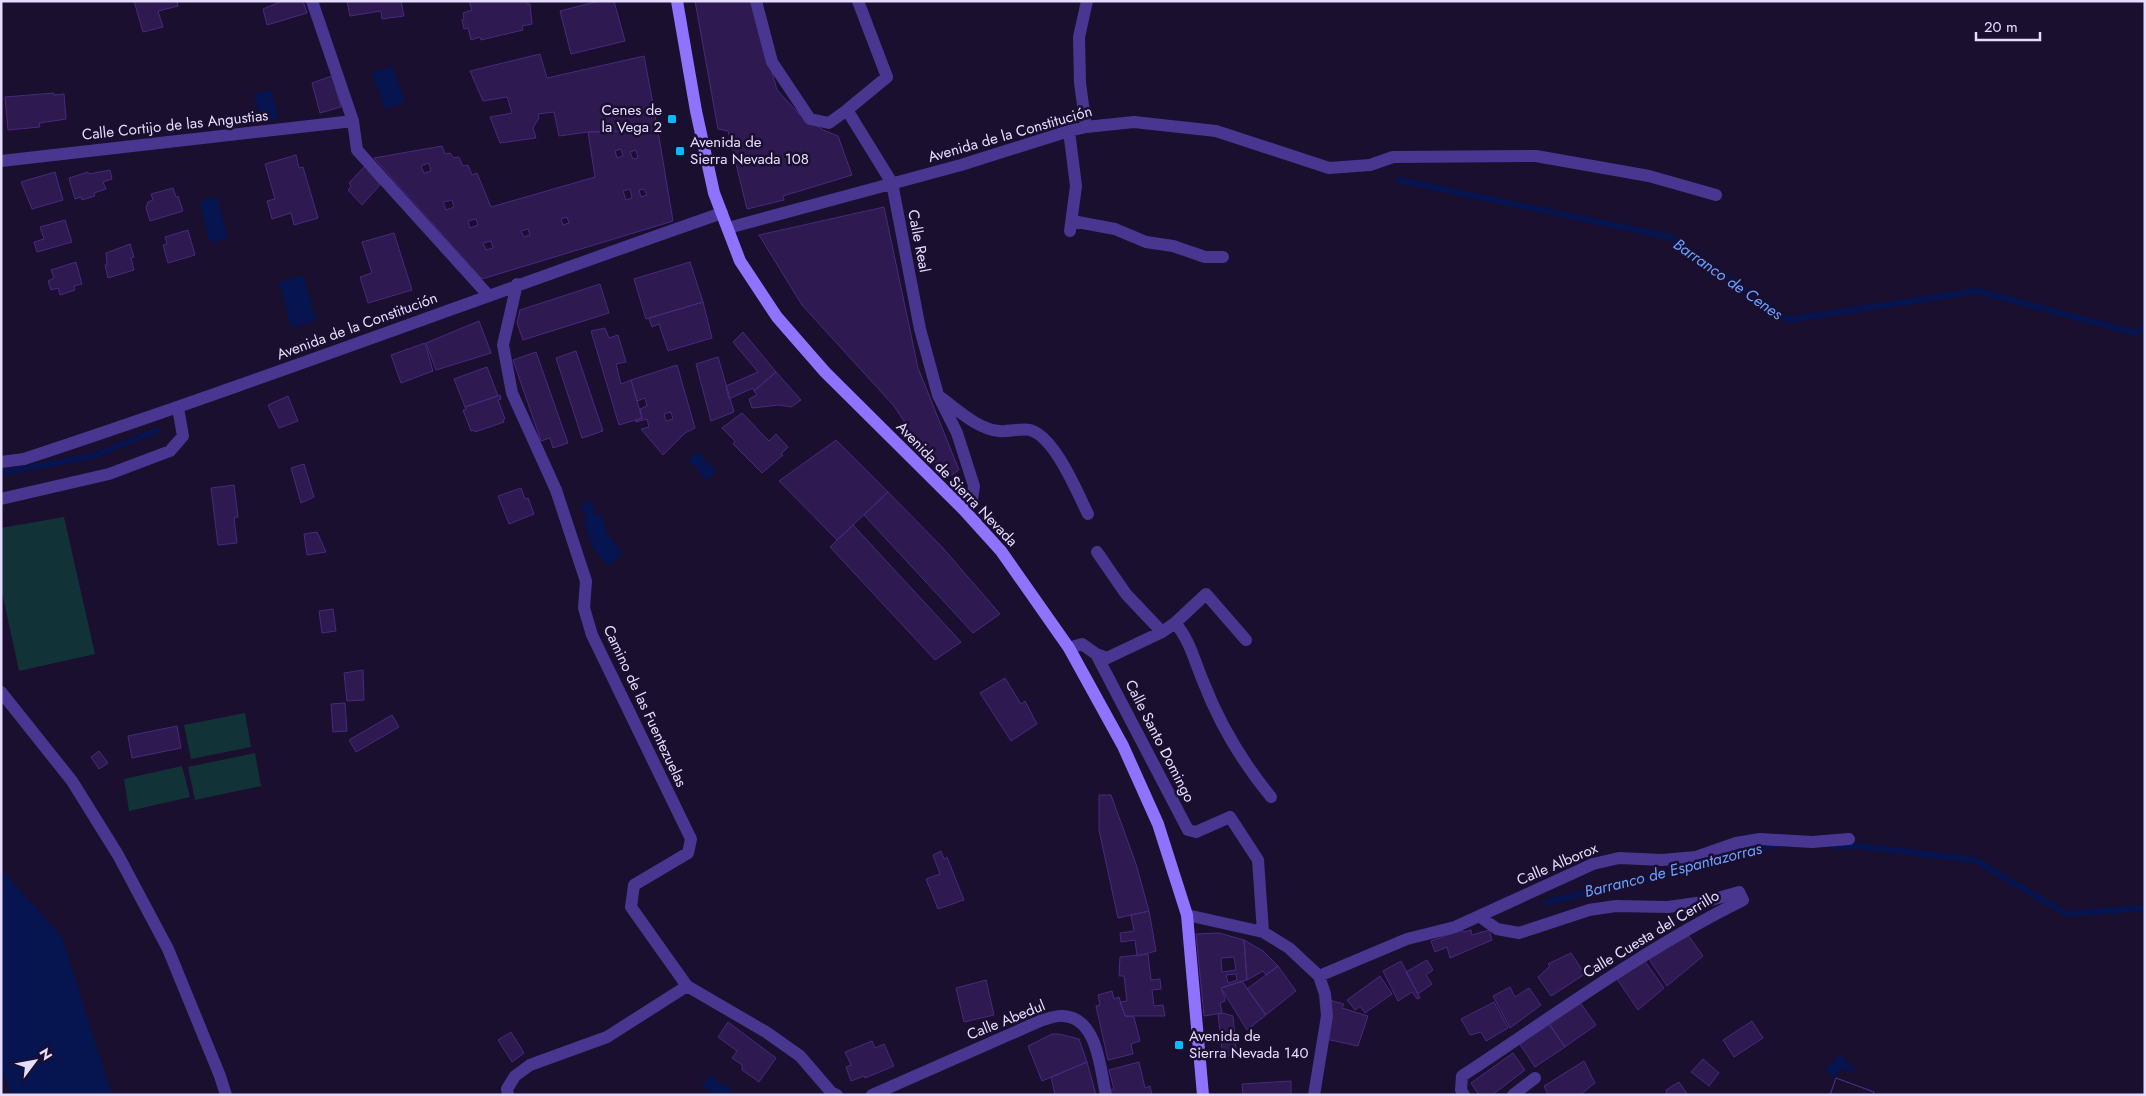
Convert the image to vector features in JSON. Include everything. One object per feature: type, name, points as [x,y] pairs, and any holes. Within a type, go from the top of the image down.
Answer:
[{"type":"street","points":[[312,1],[352,121],[357,150],[489,296]]},
{"type":"street","name":"Avenida de Sierra Nevada","points":[[677,1],[696,111],[714,193],[740,262],[777,317],[825,372],[963,509],[1001,550],[1069,648],[1123,746],[1158,824],[1187,914],[1203,1095]]},
{"type":"street","points":[[756,1],[772,62],[810,119],[829,123],[887,77],[858,1]]},
{"type":"street","points":[[1086,127],[1080,83],[1079,37],[1088,1]]},
{"type":"street","name":"Calle Real","points":[[847,110],[892,183],[920,329],[938,395],[957,433],[974,486],[972,500],[963,509]]},
{"type":"street","name":"Calle Cortijo de las Angustias","points":[[1,161],[352,121]]},
{"type":"street","name":"Avenida de la Constitución","points":[[728,228],[892,183],[1069,131],[1086,127],[1134,122],[1216,131],[1329,168],[1370,165],[1393,157],[1536,156],[1649,176],[1716,195]]},
{"type":"street","points":[[1069,131],[1076,186],[1071,226],[1115,229],[1146,242],[1173,246],[1205,257],[1223,257]]},
{"type":"street","name":"Avenida de la Constitución","points":[[1,462],[24,459],[178,408],[489,296],[517,284],[722,213]]},
{"type":"street","name":"Camino de las Fuentezuelas","points":[[517,284],[503,345],[512,393],[556,490],[586,581],[584,608],[592,635],[691,839],[688,853],[634,885],[631,907],[687,986]]},
{"type":"street","points":[[938,395],[974,422],[998,431],[1030,430],[1044,439],[1070,475],[1088,514]]},
{"type":"street","points":[[1,498],[109,474],[170,451],[183,436],[178,408]]},
{"type":"street","points":[[1097,552],[1126,594],[1162,632]]},
{"type":"street","points":[[1069,648],[1082,644],[1096,654],[1107,658],[1162,632],[1175,623],[1206,594],[1246,640]]},
{"type":"street","points":[[1175,623],[1186,635],[1202,682],[1226,730],[1259,783],[1272,797]]},
{"type":"street","name":"Calle Santo Domingo","points":[[1096,654],[1188,830],[1196,832],[1230,817],[1258,860],[1263,932]]},
{"type":"street","points":[[1,692],[72,781],[118,855],[168,949],[226,1095]]},
{"type":"street","name":"Calle Alborox","points":[[1319,976],[1407,939],[1441,931],[1479,916],[1593,864],[1619,858],[1662,860],[1696,857],[1736,843],[1760,839],[1812,842],[1849,838]]},
{"type":"street","name":"Calle Cuesta del Cerrillo","points":[[1464,1095],[1461,1090],[1462,1076],[1607,978],[1714,914],[1743,900],[1739,892],[1704,902],[1668,907],[1616,906],[1589,910],[1519,933],[1497,929],[1479,916]]},
{"type":"street","points":[[1187,914],[1263,932],[1289,948],[1319,976],[1327,1016],[1314,1095]]},
{"type":"street","points":[[508,1095],[507,1089],[515,1076],[530,1065],[607,1037],[687,986],[766,1032],[800,1056],[831,1092],[837,1095]]},
{"type":"street","name":"Calle Abedul","points":[[872,1095],[1040,1021],[1063,1016],[1081,1022],[1094,1040],[1106,1095]]},
{"type":"street","points":[[1513,1095],[1535,1078]]},
{"type":"green space","points":[[64,517],[95,654],[19,671],[1,587],[1,528]]},
{"type":"green space","points":[[245,713],[251,747],[191,759],[184,725]]},
{"type":"green space","points":[[255,753],[261,786],[195,800],[188,767]]},
{"type":"green space","points":[[182,766],[190,797],[129,811],[124,779]]},
{"type":"shaded area","points":[[392,66],[405,102],[385,109],[372,73]]},
{"type":"shaded area","points":[[271,90],[279,118],[262,123],[254,94]]},
{"type":"shaded area","points":[[214,197],[218,200],[227,235],[226,239],[212,242],[209,240],[200,205],[202,201]]},
{"type":"shaded area","points":[[303,275],[316,321],[291,327],[279,282]]},
{"type":"shaded area","points":[[697,451],[716,471],[707,480],[688,460]]},
{"type":"shaded area","points":[[588,501],[594,505],[594,516],[601,514],[608,535],[623,553],[608,566],[593,548],[584,521],[587,519],[581,506]]},
{"type":"shaded area","points":[[1,869],[62,937],[112,1095],[13,1095],[1,1071]]},
{"type":"shaded area","points":[[1840,1054],[1855,1070],[1850,1072],[1843,1068],[1834,1078],[1825,1070]]},
{"type":"shaded area","points":[[709,1075],[730,1089],[730,1095],[716,1095],[702,1086]]},
{"type":"building","points":[[134,1],[177,1],[178,6],[158,11],[163,27],[143,32]]},
{"type":"building","points":[[282,1],[303,1],[307,13],[267,25],[263,9]]},
{"type":"building","points":[[347,1],[401,1],[404,16],[382,19],[381,11],[350,16]]},
{"type":"building","points":[[469,1],[526,1],[527,4],[530,4],[532,24],[522,26],[523,30],[481,40],[480,37],[471,40],[468,28],[464,29],[462,20],[464,19],[463,13],[472,10]]},
{"type":"building","points":[[599,1],[614,1],[625,41],[571,54],[560,11]]},
{"type":"building","points":[[695,1],[752,1],[777,90],[799,114],[823,130],[838,136],[852,175],[783,196],[784,200],[747,209],[728,131],[718,129]]},
{"type":"building","points":[[540,54],[547,78],[644,56],[658,131],[588,132],[559,136],[554,112],[538,114],[539,118],[533,128],[536,138],[500,143],[490,117],[512,113],[507,97],[483,101],[470,71]]},
{"type":"building","points":[[332,76],[341,107],[320,113],[312,83]]},
{"type":"building","points":[[54,93],[54,95],[64,94],[66,119],[39,123],[40,127],[8,130],[5,97]]},
{"type":"building","points":[[658,131],[673,221],[482,279],[374,158],[442,146],[445,154],[450,153],[454,158],[459,157],[463,166],[468,165],[472,175],[477,173],[491,207],[595,177],[588,132]],"holes":[[[621,149],[623,156],[617,158],[615,151]],[[636,150],[638,158],[633,159],[630,152]],[[429,163],[431,171],[424,173],[421,166]],[[630,189],[632,198],[626,200],[623,191]],[[644,189],[647,195],[641,197],[639,190]],[[452,200],[454,207],[446,210],[443,202]],[[567,217],[569,223],[563,225],[561,219]],[[476,219],[478,225],[470,228],[468,221]],[[528,229],[530,235],[524,237],[521,231]],[[491,241],[493,248],[486,250],[483,243]]]},
{"type":"building","points":[[296,155],[299,168],[303,167],[318,218],[294,225],[291,213],[272,219],[267,201],[275,199],[265,164]]},
{"type":"building","points":[[365,166],[380,185],[362,205],[348,190],[351,186],[349,183]]},
{"type":"building","points":[[110,170],[112,179],[103,182],[106,189],[94,193],[95,196],[82,200],[81,197],[75,199],[69,178],[88,172],[89,174]]},
{"type":"building","points":[[55,172],[63,200],[32,209],[21,182]]},
{"type":"building","points":[[173,188],[183,211],[150,221],[146,208],[148,202],[153,200],[151,194]]},
{"type":"building","points":[[884,207],[918,368],[959,470],[950,476],[925,453],[894,406],[802,305],[759,235]]},
{"type":"building","points":[[65,220],[72,242],[37,252],[34,242],[44,239],[40,227]]},
{"type":"building","points":[[188,230],[195,255],[168,263],[163,245],[167,244],[165,237]]},
{"type":"building","points":[[394,233],[412,290],[368,303],[360,277],[372,273],[362,242]]},
{"type":"building","points":[[130,244],[134,257],[131,258],[134,270],[108,278],[105,265],[107,265],[106,253]]},
{"type":"building","points":[[76,262],[82,284],[74,286],[75,290],[60,295],[58,288],[51,290],[48,281],[54,278],[51,270]]},
{"type":"building","points":[[690,262],[703,302],[646,319],[634,279]]},
{"type":"building","points":[[600,284],[609,313],[523,340],[517,323],[520,310]]},
{"type":"building","points":[[703,302],[712,338],[668,351],[659,324],[652,327],[649,318]]},
{"type":"building","points":[[479,321],[491,353],[436,370],[426,343]]},
{"type":"building","points":[[605,328],[609,338],[618,335],[626,362],[616,364],[621,384],[631,380],[642,418],[619,425],[591,331]]},
{"type":"building","points":[[743,332],[776,372],[754,391],[753,388],[729,399],[726,386],[758,372],[733,342]]},
{"type":"building","points":[[318,336],[321,346],[300,353],[296,344]]},
{"type":"building","points":[[425,343],[433,371],[401,383],[391,355]]},
{"type":"building","points":[[576,351],[603,431],[582,438],[556,358]]},
{"type":"building","points":[[536,352],[568,443],[553,448],[550,438],[541,441],[513,360]]},
{"type":"building","points":[[718,357],[734,412],[711,421],[696,364]]},
{"type":"building","points":[[677,365],[695,428],[685,433],[663,455],[641,429],[649,427],[647,419],[635,421],[642,418],[640,409],[647,406],[645,398],[637,401],[631,380]],"holes":[[[671,412],[673,419],[666,421],[664,414]]]},
{"type":"building","points":[[487,367],[498,396],[465,407],[454,379]]},
{"type":"building","points":[[776,372],[801,400],[791,407],[779,405],[752,408],[749,399],[757,395],[754,391]]},
{"type":"building","points":[[500,395],[501,399],[498,400],[505,419],[503,420],[504,422],[475,432],[474,430],[471,431],[463,410],[466,409],[465,407]]},
{"type":"building","points":[[288,396],[298,421],[279,428],[268,405]]},
{"type":"building","points":[[742,413],[769,441],[776,434],[788,447],[781,454],[783,455],[762,473],[733,444],[735,441],[722,428]]},
{"type":"building","points":[[836,440],[888,492],[837,540],[779,481]]},
{"type":"building","points":[[304,464],[314,497],[301,503],[291,468]]},
{"type":"building","points":[[234,485],[238,517],[234,518],[237,543],[218,545],[211,488]]},
{"type":"building","points":[[521,488],[525,499],[528,498],[534,514],[509,524],[498,496]]},
{"type":"building","points":[[888,492],[942,547],[1000,614],[973,633],[864,515]]},
{"type":"building","points":[[853,525],[961,642],[935,660],[830,547]]},
{"type":"building","points":[[317,532],[326,552],[307,555],[304,534]]},
{"type":"building","points":[[333,609],[336,631],[322,633],[319,611]]},
{"type":"building","points":[[363,670],[364,700],[347,701],[344,673]]},
{"type":"building","points":[[1005,678],[1021,704],[1025,701],[1037,724],[1011,741],[980,693]]},
{"type":"building","points":[[345,703],[347,731],[333,732],[331,704]]},
{"type":"building","points":[[392,715],[399,727],[356,752],[349,740]]},
{"type":"building","points":[[177,726],[181,748],[132,758],[128,736]]},
{"type":"building","points":[[99,751],[108,763],[99,769],[91,757]]},
{"type":"building","points":[[1099,795],[1111,795],[1136,864],[1149,911],[1118,918],[1099,830]]},
{"type":"building","points":[[941,851],[944,859],[947,857],[964,900],[938,909],[926,879],[940,874],[933,855]]},
{"type":"building","points":[[1149,911],[1156,951],[1137,956],[1135,940],[1121,942],[1120,933],[1134,931],[1131,915]]},
{"type":"building","points":[[1462,930],[1463,932],[1471,930],[1472,935],[1489,930],[1492,940],[1450,958],[1447,947],[1435,952],[1431,941]]},
{"type":"building","points":[[1219,933],[1244,940],[1247,980],[1221,988],[1225,998],[1225,1001],[1220,1003],[1222,1013],[1204,1016],[1196,934]],"holes":[[[1234,957],[1236,970],[1222,972],[1221,958]],[[1236,974],[1237,980],[1228,983],[1226,975]]]},
{"type":"building","points":[[1688,935],[1703,956],[1667,986],[1649,959]]},
{"type":"building","points":[[1244,940],[1263,951],[1278,966],[1266,975],[1263,971],[1247,980]]},
{"type":"building","points":[[1571,953],[1585,974],[1551,996],[1538,977],[1550,966],[1548,964]]},
{"type":"building","points":[[1148,954],[1151,980],[1160,979],[1161,989],[1152,990],[1154,1006],[1163,1005],[1165,1016],[1125,1016],[1120,1002],[1127,1001],[1124,976],[1119,976],[1120,957]]},
{"type":"building","points":[[1427,960],[1433,970],[1426,975],[1432,984],[1418,994],[1406,972]]},
{"type":"building","points":[[1644,960],[1664,988],[1638,1010],[1617,979]]},
{"type":"building","points":[[1401,961],[1420,998],[1417,999],[1412,992],[1398,1001],[1383,971]]},
{"type":"building","points":[[1278,966],[1296,991],[1266,1015],[1247,989]]},
{"type":"building","points":[[1380,976],[1392,994],[1365,1013],[1360,1006],[1355,1010],[1347,1000]]},
{"type":"building","points":[[986,980],[994,1015],[964,1022],[956,988]]},
{"type":"building","points":[[1242,981],[1266,1015],[1247,1030],[1221,988]]},
{"type":"building","points":[[1510,987],[1515,997],[1529,988],[1541,1005],[1510,1028],[1493,996]]},
{"type":"building","points":[[1112,991],[1114,999],[1119,997],[1125,1016],[1134,1017],[1140,1041],[1131,1044],[1133,1054],[1108,1060],[1096,1006],[1100,1005],[1098,995]]},
{"type":"building","points":[[1329,1000],[1344,1004],[1342,1008],[1368,1016],[1358,1046],[1326,1039]]},
{"type":"building","points":[[1579,1001],[1596,1025],[1565,1047],[1548,1023]]},
{"type":"building","points":[[1494,1002],[1508,1028],[1486,1041],[1481,1032],[1470,1035],[1461,1019]]},
{"type":"building","points":[[1222,1013],[1233,1016],[1236,1049],[1229,1056],[1223,1057],[1218,1014]]},
{"type":"building","points":[[1752,1021],[1763,1038],[1734,1057],[1723,1040]]},
{"type":"building","points":[[728,1022],[776,1058],[759,1082],[742,1070],[742,1065],[732,1058],[737,1051],[718,1037]]},
{"type":"building","points":[[1549,1023],[1565,1047],[1535,1067],[1519,1043]]},
{"type":"building","points":[[511,1032],[524,1053],[512,1062],[498,1040]]},
{"type":"building","points":[[1052,1034],[1079,1039],[1087,1062],[1042,1081],[1028,1046]]},
{"type":"building","points":[[872,1041],[875,1048],[884,1044],[894,1066],[865,1078],[864,1076],[851,1081],[846,1067],[851,1065],[845,1052]]},
{"type":"building","points":[[1513,1053],[1525,1070],[1492,1095],[1479,1095],[1471,1083]]},
{"type":"building","points":[[1703,1059],[1719,1073],[1709,1086],[1691,1072]]},
{"type":"building","points":[[1584,1061],[1595,1083],[1580,1095],[1548,1095],[1544,1086]]},
{"type":"building","points":[[1087,1062],[1096,1095],[1055,1095],[1051,1077]]},
{"type":"building","points":[[1139,1062],[1145,1088],[1150,1086],[1152,1095],[1108,1095],[1107,1091],[1114,1089],[1109,1070]]},
{"type":"building","points":[[1836,1078],[1874,1092],[1873,1095],[1830,1095]]},
{"type":"building","points":[[1836,1078],[1874,1092],[1873,1095],[1830,1095]]},
{"type":"building","points":[[1291,1081],[1291,1095],[1243,1095],[1242,1084]]},
{"type":"building","points":[[1679,1082],[1688,1095],[1664,1095],[1667,1092],[1666,1090]]},
{"type":"waterway","name":"Barranco de Cenes","points":[[1399,180],[1670,237],[1788,320],[1977,291],[2135,333],[2145,328]]},
{"type":"waterway","name":"Barranco de Cenes","points":[[1,473],[93,456],[158,430]]},
{"type":"waterway","name":"Barranco de Espantazorras","points":[[1547,902],[1680,871],[1755,846],[1777,846]]},
{"type":"waterway","name":"Barranco de Espantazorras","points":[[1832,846],[1857,846],[1975,860],[2066,914],[2145,908]]},
{"type":"place","name":"Cenes de la Vega 2","points":[[672,119]]},
{"type":"place","name":"Avenida de Sierra Nevada 108","points":[[680,151]]},
{"type":"place","name":"Avenida de Sierra Nevada 140","points":[[1179,1045]]}]
